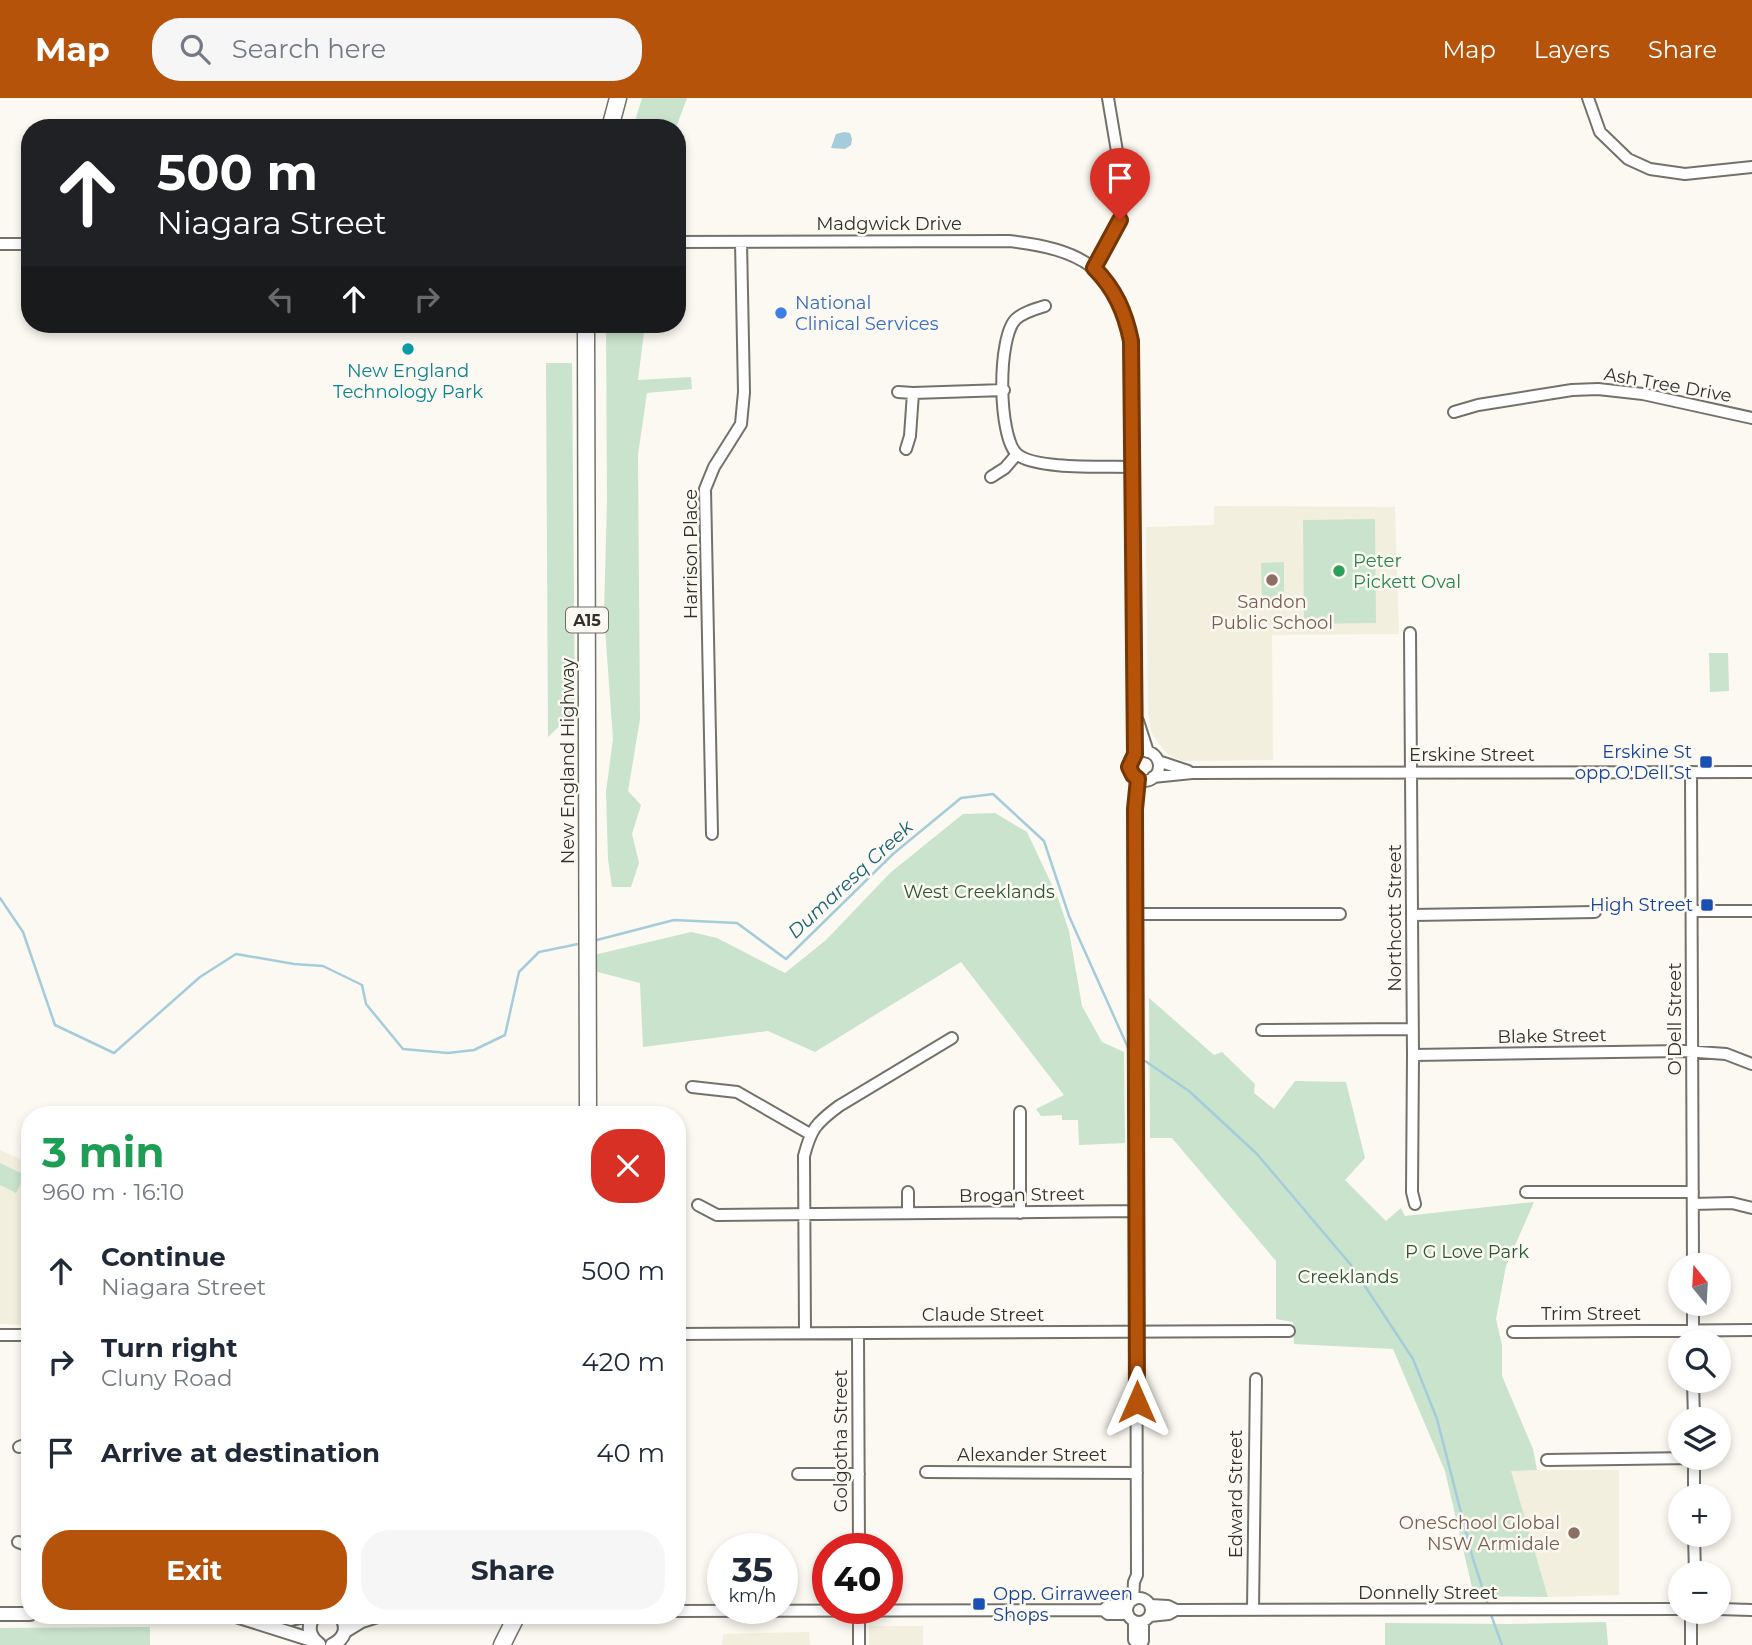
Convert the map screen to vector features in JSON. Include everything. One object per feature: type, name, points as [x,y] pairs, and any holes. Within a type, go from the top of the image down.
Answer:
[{"type":"highway","points":[[612,119],[618,98]]},
{"type":"highway","name":"New England Highway","points":[[586,333],[588,1106]]},
{"type":"highway","points":[[502,1645],[512,1624]]},
{"type":"highway","points":[[513,1645],[523,1624]]},
{"type":"main road","points":[[0,1614],[21,1614]]},
{"type":"main road","points":[[260,1624],[318,1643]]},
{"type":"main road","points":[[311,1624],[309,1628],[318,1643]]},
{"type":"main road","points":[[339,1641],[345,1624]]},
{"type":"street","points":[[1108,98],[1121,175],[1120,220],[1094,268],[1115,294],[1127,320],[1131,341],[1135,754],[1129,767],[1133,775],[1145,780],[1153,777],[1158,770],[1158,761],[1149,752],[1135,710]]},
{"type":"street","points":[[1588,98],[1600,132],[1628,159],[1650,169],[1685,174],[1752,167]]},
{"type":"street","name":"Madgwick Drive","points":[[686,242],[1009,242],[1042,245],[1064,251],[1094,268]]},
{"type":"street","name":"Harrison Place","points":[[712,834],[705,489],[713,467],[741,424],[744,392],[741,242]]},
{"type":"street","points":[[0,244],[21,244]]},
{"type":"street","points":[[1045,306],[1030,310],[1014,320],[1007,335],[1003,352],[1007,436],[1017,454],[1035,461],[1052,465],[1133,467]]},
{"type":"street","name":"Ash Tree Drive","points":[[1454,412],[1478,405],[1572,390],[1598,389],[1643,394],[1752,418]]},
{"type":"street","points":[[898,392],[1004,390]]},
{"type":"street","points":[[906,449],[910,436],[913,393]]},
{"type":"street","points":[[991,477],[1005,468],[1017,454]]},
{"type":"street","name":"Northcott Street","points":[[1410,633],[1412,1192],[1415,1204]]},
{"type":"street","points":[[1135,754],[1149,752]]},
{"type":"street","name":"Erskine Street","points":[[1158,761],[1192,773]]},
{"type":"street","name":"O'Dell Street","points":[[1691,772],[1693,1253]]},
{"type":"street","name":"Erskine Street","points":[[1153,777],[1192,773],[1752,772]]},
{"type":"street","points":[[1138,779],[1135,809],[1137,1577],[1142,1582],[1134,1640],[1139,1645]]},
{"type":"street","points":[[1692,911],[1752,911]]},
{"type":"street","points":[[1412,915],[1595,912]]},
{"type":"street","points":[[1136,914],[1340,914]]},
{"type":"street","points":[[1262,1030],[1413,1029]]},
{"type":"street","points":[[805,1333],[804,1156],[810,1134],[823,1118],[839,1106],[952,1038]]},
{"type":"street","name":"Blake Street","points":[[1413,1055],[1692,1052],[1726,1054],[1752,1064]]},
{"type":"street","points":[[692,1087],[737,1092],[810,1134]]},
{"type":"street","points":[[1020,1112],[1020,1213]]},
{"type":"street","points":[[908,1192],[908,1213]]},
{"type":"street","points":[[1527,1192],[1693,1192]]},
{"type":"street","points":[[1693,1204],[1732,1203],[1752,1208]]},
{"type":"street","name":"Brogan Street","points":[[698,1205],[717,1215],[1137,1211]]},
{"type":"street","name":"Trim Street","points":[[1731,1332],[1752,1330]]},
{"type":"street","name":"Claude Street","points":[[686,1334],[1289,1331]]},
{"type":"street","name":"Trim Street","points":[[1513,1332],[1668,1335]]},
{"type":"street","name":"Golgotha Street","points":[[858,1333],[859,1533]]},
{"type":"street","points":[[0,1335],[21,1335]]},
{"type":"street","name":"Edward Street","points":[[1253,1610],[1256,1379]]},
{"type":"street","points":[[1547,1460],[1668,1458]]},
{"type":"street","name":"Alexander Street","points":[[926,1472],[1138,1473]]},
{"type":"street","points":[[798,1474],[859,1474]]},
{"type":"street","points":[[903,1610],[1103,1610],[1108,1606],[1139,1610]]},
{"type":"street","name":"Donnelly Street","points":[[1139,1610],[1168,1606],[1176,1610],[1668,1609]]},
{"type":"street","points":[[1731,1609],[1752,1610]]},
{"type":"street","points":[[686,1611],[812,1610]]},
{"type":"street","points":[[339,1641],[360,1624]]},
{"type":"street","points":[[859,1624],[859,1645]]},
{"type":"street","points":[[1691,1624],[1691,1645]]},
{"type":"shaded area","name":"Sandon Public School","points":[[1214,506],[1395,507],[1399,634],[1272,635],[1273,760],[1183,761],[1167,754],[1152,734],[1148,713],[1146,527],[1214,525]]},
{"type":"shaded area","points":[[0,1150],[21,1159],[21,1325],[0,1324]]},
{"type":"shaded area","name":"OneSchool Global NSW Armidale","points":[[1510,1470],[1619,1470],[1619,1595],[1548,1597]]},
{"type":"shaded area","points":[[869,1626],[923,1626],[923,1645],[869,1645]]},
{"type":"shaded area","points":[[809,1632],[810,1645],[722,1645],[723,1634]]},
{"type":"green space","points":[[642,98],[687,98],[679,119],[636,119]]},
{"type":"green space","points":[[606,333],[644,333],[638,380],[691,377],[692,389],[647,393],[638,454],[640,719],[628,791],[641,805],[632,834],[639,863],[631,887],[612,887],[608,859],[606,792],[613,739],[604,614],[607,500]]},
{"type":"green space","points":[[546,363],[572,363],[575,711],[548,737]]},
{"type":"green space","name":"Peter Pickett Oval","points":[[1375,519],[1376,623],[1304,624],[1303,520]]},
{"type":"green space","points":[[1284,562],[1284,603],[1262,603],[1261,563]]},
{"type":"green space","points":[[1709,653],[1728,653],[1729,691],[1710,692]]},
{"type":"green space","name":"West Creeklands","points":[[995,813],[1027,832],[1058,898],[1069,931],[1082,1006],[1102,1042],[1124,1052],[1125,1143],[1079,1145],[1078,1120],[1062,1120],[1062,1115],[1041,1116],[1036,1109],[1064,1095],[961,962],[815,1052],[768,1031],[643,1047],[640,983],[594,971],[594,955],[691,932],[717,938],[785,973],[826,940],[890,873],[963,814]]},
{"type":"green space","name":"Creeklands","points":[[1149,998],[1214,1055],[1222,1052],[1255,1084],[1254,1093],[1274,1109],[1295,1081],[1346,1082],[1365,1158],[1345,1180],[1386,1221],[1401,1208],[1405,1216],[1534,1202],[1506,1266],[1496,1319],[1502,1345],[1502,1376],[1533,1449],[1537,1470],[1511,1471],[1548,1597],[1474,1596],[1445,1471],[1393,1349],[1294,1344],[1293,1322],[1276,1319],[1276,1261],[1172,1138],[1150,1138]]},
{"type":"green space","points":[[0,1163],[21,1173],[21,1183],[16,1193],[0,1185]]},
{"type":"green space","points":[[1606,1622],[1608,1645],[1385,1645],[1385,1623]]},
{"type":"green space","points":[[150,1627],[150,1645],[0,1645],[0,1628]]},
{"type":"water","points":[[850,133],[851,145],[845,149],[831,148],[836,134]]},
{"type":"waterway","name":"Dumaresq Creek","points":[[593,941],[674,920],[737,923],[786,959],[893,854],[961,798],[993,794],[1044,841],[1069,916],[1129,1050]]},
{"type":"waterway","name":"Dumaresq Creek","points":[[0,898],[23,932],[55,1025],[114,1053],[200,977],[236,954],[323,966],[362,985],[366,1004],[403,1049],[448,1053],[474,1050],[505,1035],[519,972],[539,952],[583,943]]},
{"type":"waterway","name":"Dumaresq Creek","points":[[1145,1061],[1189,1091],[1257,1154],[1351,1265],[1413,1359],[1437,1419],[1473,1559],[1488,1605]]},
{"type":"waterway","name":"Dumaresq Creek","points":[[1490,1612],[1502,1645]]},
{"type":"place","name":"National Clinical Services","points":[[781,313]]},
{"type":"place","name":"New England Technology Park","points":[[408,349]]},
{"type":"place","name":"Peter Pickett Oval","points":[[1339,571]]},
{"type":"place","name":"Sandon Public School","points":[[1272,580]]},
{"type":"place","name":"Erskine St opp O'Dell St","points":[[1706,762]]},
{"type":"place","name":"High Street","points":[[1707,905]]},
{"type":"place","name":"OneSchool Global NSW Armidale","points":[[1574,1533]]},
{"type":"place","name":"Opp. Girraween Shops","points":[[979,1604]]},
{"type":"route","points":[[1120,220],[1094,268],[1115,294],[1127,320],[1131,341],[1135,754],[1129,767],[1138,779],[1135,809],[1137,1402]]},
{"type":"park label","name":"P G Love Park","points":[[1467,1252]]}]
